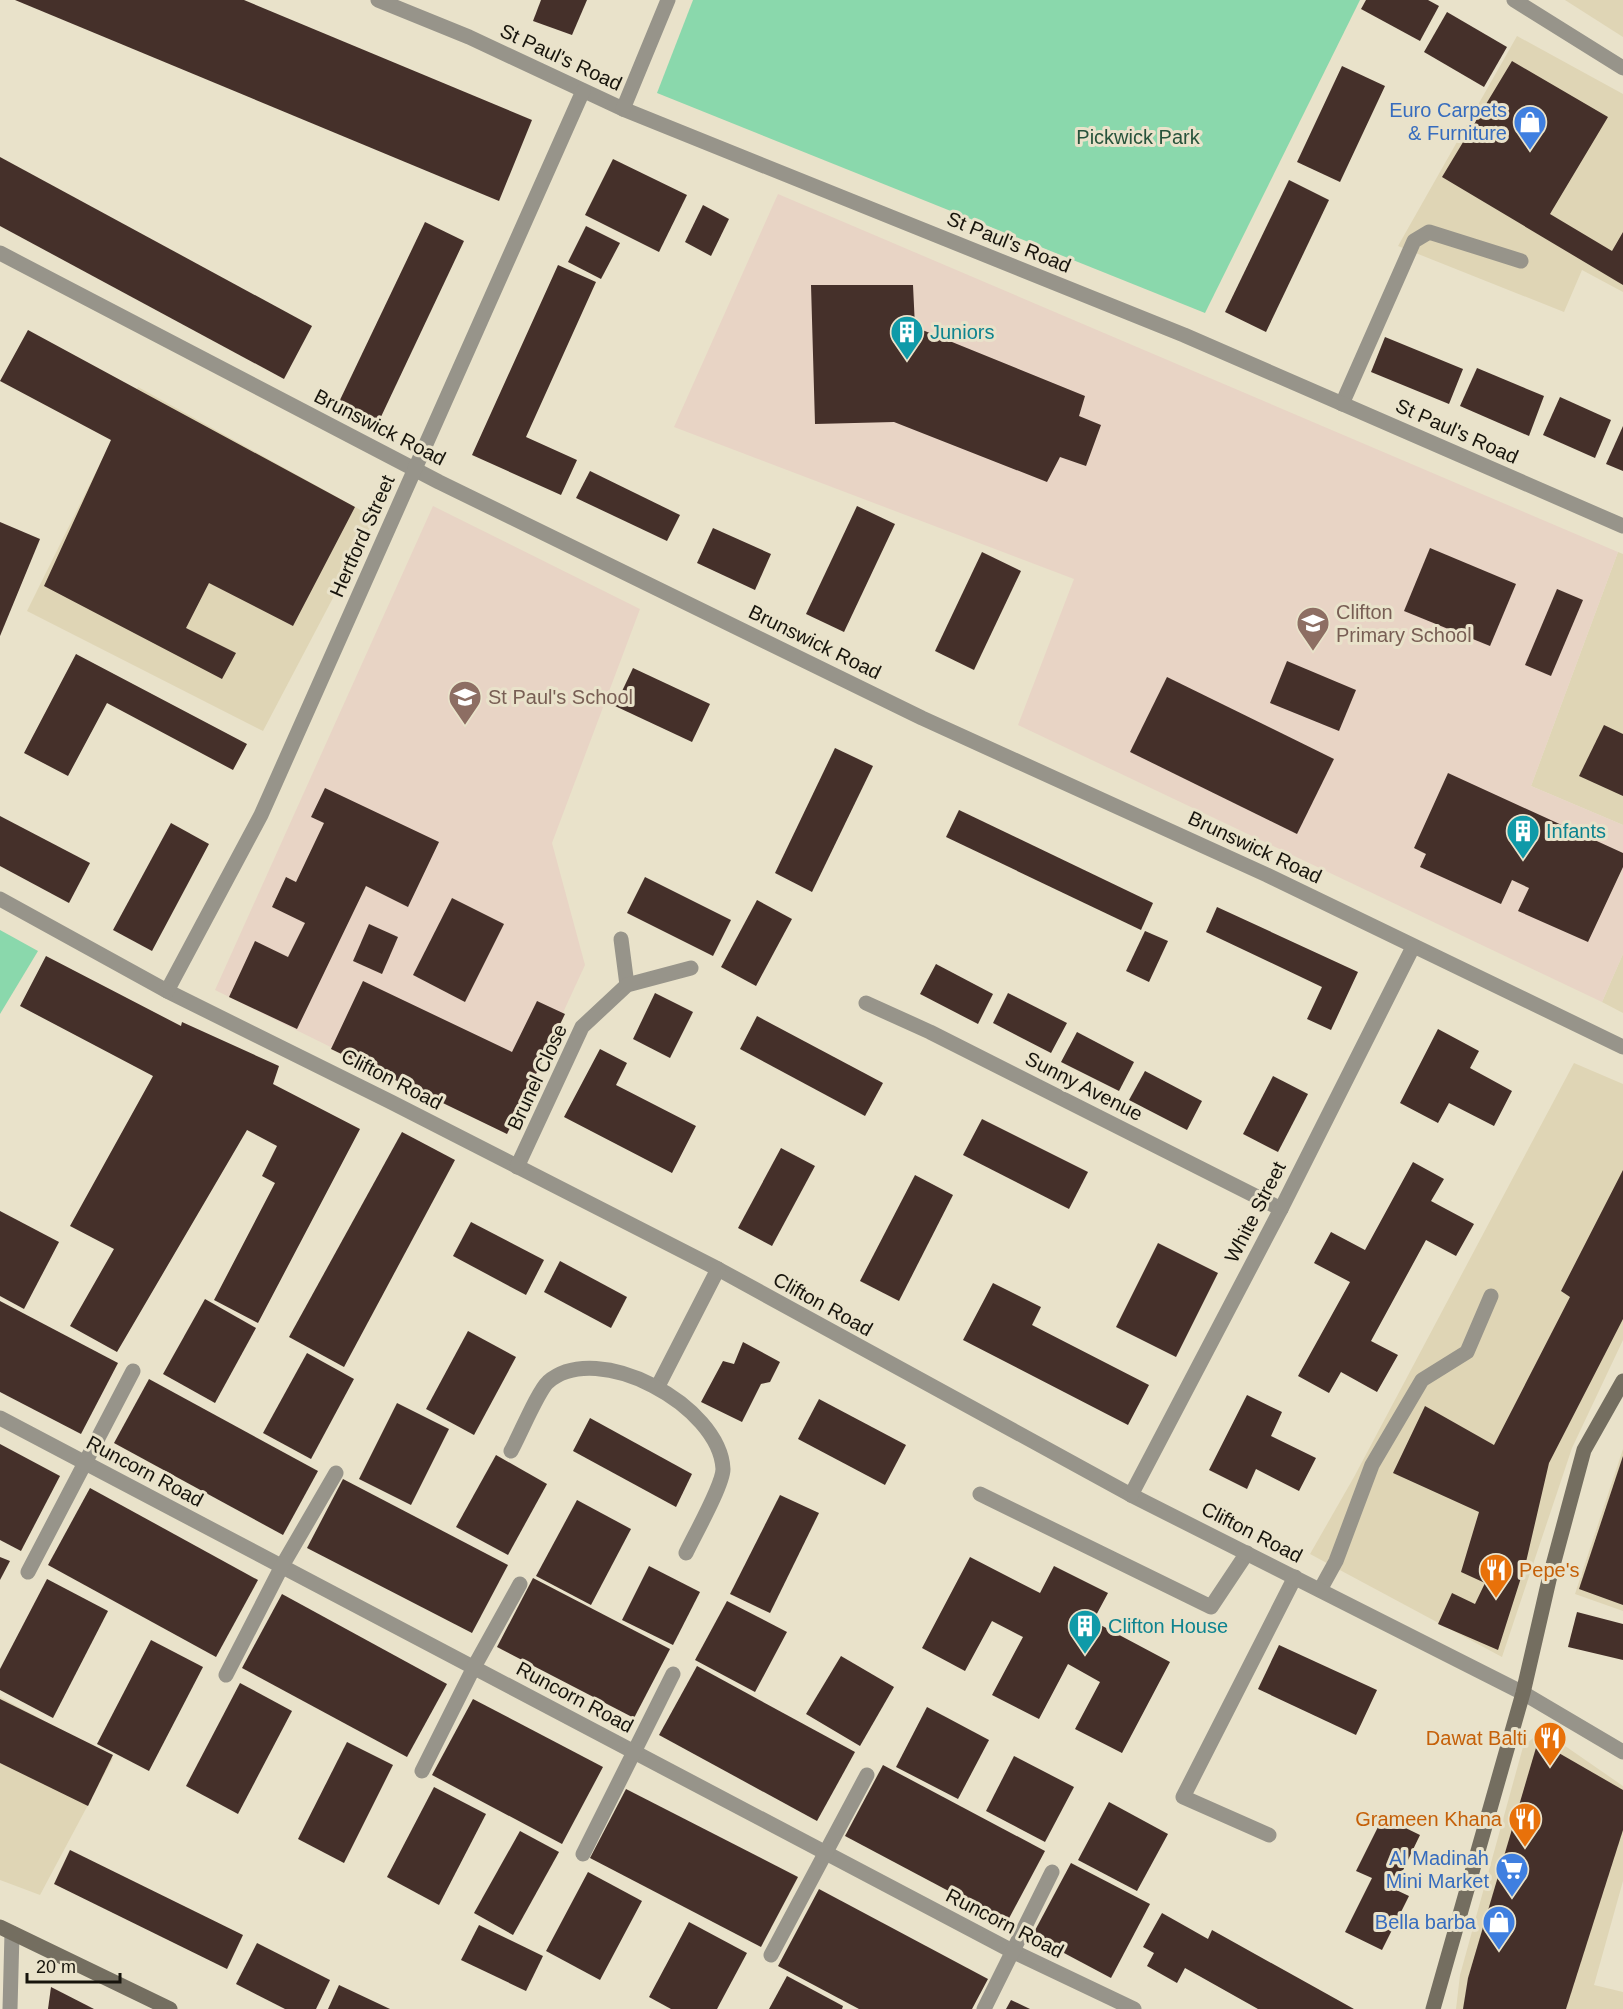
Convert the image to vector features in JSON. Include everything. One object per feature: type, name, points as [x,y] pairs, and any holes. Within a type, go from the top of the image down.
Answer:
[{"type":"street","name":"St Paul's Road","points":[[378,0],[469,37],[623,109],[1184,335],[1623,526]]},
{"type":"street","points":[[623,109],[668,0]]},
{"type":"street","points":[[1514,0],[1623,68]]},
{"type":"street","name":"Hertford Street","points":[[167,991],[261,814],[583,91]]},
{"type":"street","points":[[1342,404],[1414,241],[1429,232],[1521,261]]},
{"type":"street","name":"Brunswick Road","points":[[0,253],[415,469],[922,718],[1267,875],[1623,1047]]},
{"type":"street","name":"Clifton Road","points":[[0,899],[167,991],[718,1269],[1131,1495],[1523,1693],[1623,1752]]},
{"type":"street","points":[[621,939],[627,985]]},
{"type":"street","name":"White Street","points":[[1131,1495],[1281,1209],[1413,947]]},
{"type":"street","name":"Brunel Close","points":[[517,1167],[582,1027],[627,985],[691,968]]},
{"type":"street","name":"Sunny Avenue","points":[[866,1003],[930,1032],[1281,1209]]},
{"type":"street","points":[[658,1386],[718,1269]]},
{"type":"street","points":[[1320,1590],[1336,1562],[1371,1465],[1422,1380],[1467,1352],[1491,1296]]},
{"type":"street","points":[[511,1451],[547,1383],[576,1368],[609,1370],[658,1386],[696,1416],[718,1448],[723,1471],[686,1553]]},
{"type":"street","points":[[28,1572],[133,1371]]},
{"type":"street","points":[[1433,2009],[1523,1693],[1549,1580],[1584,1450],[1621,1388]]},
{"type":"street","name":"Runcorn Road","points":[[0,1418],[1012,1951],[1134,2009]]},
{"type":"street","points":[[226,1675],[282,1566],[336,1473]]},
{"type":"street","points":[[980,1494],[1212,1607],[1247,1553]]},
{"type":"street","points":[[1269,1835],[1183,1797],[1295,1577]]},
{"type":"street","points":[[422,1771],[474,1667],[520,1584]]},
{"type":"street","points":[[583,1854],[673,1674]]},
{"type":"street","points":[[771,1955],[867,1775]]},
{"type":"street","points":[[984,2009],[1052,1872]]},
{"type":"street","points":[[10,2009],[6,1930],[170,2009]]},
{"type":"shaded area","points":[[1565,0],[1623,0],[1623,37]]},
{"type":"shaded area","points":[[1517,36],[1623,94],[1623,292],[1582,270],[1564,312],[1398,246]]},
{"type":"shaded area","name":"Clifton Primary School","points":[[778,194],[1618,552],[1531,786],[1623,825],[1623,954],[1602,1002],[1018,725],[1074,579],[674,427]]},
{"type":"shaded area","points":[[138,387],[375,518],[263,731],[27,611]]},
{"type":"shaded area","name":"St Paul's School","points":[[433,506],[640,609],[552,843],[585,965],[507,1134],[215,990]]},
{"type":"shaded area","points":[[1618,552],[1623,554],[1623,825],[1531,786]]},
{"type":"shaded area","points":[[1623,954],[1623,1013],[1602,1002]]},
{"type":"shaded area","points":[[1574,1063],[1623,1084],[1623,1340],[1572,1448],[1502,1657],[1310,1554],[1354,1477]]},
{"type":"shaded area","points":[[1623,1449],[1623,1611],[1575,1594]]},
{"type":"shaded area","points":[[0,1697],[113,1758],[40,1895],[0,1880]]},
{"type":"shaded area","points":[[1542,1730],[1623,1786],[1623,1881],[1594,1985],[1623,1992],[1623,2009],[1456,2009],[1460,1975],[1523,1747]]},
{"type":"green space","name":"Pickwick Park","points":[[693,0],[1360,0],[1205,313],[657,93]]},
{"type":"green space","points":[[0,930],[38,951],[0,1014]]},
{"type":"building","points":[[15,0],[244,0],[532,120],[499,201]]},
{"type":"building","points":[[541,0],[587,0],[572,35],[533,21]]},
{"type":"building","points":[[1366,0],[1428,0],[1439,6],[1420,41],[1361,9]]},
{"type":"building","points":[[1447,12],[1507,47],[1484,87],[1424,52]]},
{"type":"building","points":[[1512,61],[1608,117],[1550,214],[1612,251],[1623,232],[1623,285],[1442,177]]},
{"type":"building","points":[[1342,66],[1385,86],[1340,182],[1297,162]]},
{"type":"building","points":[[0,157],[312,326],[284,379],[0,226]]},
{"type":"building","points":[[613,159],[687,195],[659,252],[585,215]]},
{"type":"building","points":[[1289,180],[1329,200],[1266,332],[1225,312]]},
{"type":"building","points":[[703,205],[729,219],[711,256],[685,242]]},
{"type":"building","points":[[425,222],[464,241],[379,421],[339,402]]},
{"type":"building","points":[[586,226],[620,243],[601,279],[568,262]]},
{"type":"building","points":[[558,265],[596,282],[526,437],[577,460],[561,495],[472,455]]},
{"type":"building","name":"Juniors","points":[[811,285],[913,285],[915,327],[1085,396],[1079,416],[1101,425],[1086,466],[1060,457],[1047,482],[894,422],[815,424]]},
{"type":"building","points":[[28,330],[355,507],[293,626],[209,583],[186,628],[236,653],[222,679],[44,586],[111,440],[0,381]]},
{"type":"building","points":[[1385,337],[1463,369],[1449,404],[1371,372]]},
{"type":"building","points":[[1477,368],[1544,396],[1529,436],[1460,406]]},
{"type":"building","points":[[1560,397],[1611,420],[1595,458],[1543,435]]},
{"type":"building","points":[[1623,426],[1623,471],[1606,464]]},
{"type":"building","points":[[590,471],[680,515],[667,541],[576,498]]},
{"type":"building","points":[[857,506],[895,524],[844,632],[806,614]]},
{"type":"building","points":[[0,522],[40,539],[0,636]]},
{"type":"building","points":[[713,528],[771,554],[755,590],[697,563]]},
{"type":"building","points":[[1430,548],[1516,584],[1490,646],[1404,611]]},
{"type":"building","points":[[982,552],[1021,571],[974,670],[935,651]]},
{"type":"building","points":[[1557,589],[1583,600],[1551,676],[1525,665]]},
{"type":"building","points":[[76,654],[247,744],[233,770],[107,703],[68,776],[24,753]]},
{"type":"building","points":[[1287,661],[1356,690],[1339,731],[1270,703]]},
{"type":"building","points":[[633,668],[710,704],[692,742],[615,706]]},
{"type":"building","points":[[1167,677],[1334,759],[1297,834],[1130,752]]},
{"type":"building","points":[[1604,725],[1623,734],[1623,796],[1579,776]]},
{"type":"building","points":[[835,748],[873,766],[812,892],[775,873]]},
{"type":"building","name":"Infants","points":[[1448,773],[1623,853],[1623,867],[1588,942],[1518,911],[1529,888],[1512,880],[1501,904],[1420,867],[1426,854],[1414,848]]},
{"type":"building","points":[[325,788],[439,842],[408,907],[366,886],[297,1029],[229,997],[255,941],[288,957],[305,923],[272,907],[286,877],[296,882],[324,823],[311,817]]},
{"type":"building","points":[[959,810],[1153,903],[1141,930],[946,837]]},
{"type":"building","points":[[0,816],[90,863],[69,903],[0,866]]},
{"type":"building","points":[[171,823],[209,844],[152,951],[113,930]]},
{"type":"building","points":[[645,877],[731,920],[713,956],[627,913]]},
{"type":"building","points":[[452,898],[504,924],[465,1002],[413,975]]},
{"type":"building","points":[[757,900],[792,919],[756,986],[721,967]]},
{"type":"building","points":[[1217,907],[1358,972],[1331,1030],[1307,1019],[1322,987],[1206,932]]},
{"type":"building","points":[[369,924],[398,937],[382,974],[353,961]]},
{"type":"building","points":[[1145,931],[1168,941],[1149,982],[1126,971]]},
{"type":"building","points":[[46,956],[181,1026],[182,1022],[279,1066],[273,1084],[360,1129],[258,1323],[214,1300],[275,1183],[262,1176],[277,1146],[247,1130],[117,1352],[70,1326],[114,1249],[70,1226],[153,1076],[20,1006]]},
{"type":"building","points":[[936,964],[993,994],[978,1024],[920,994]]},
{"type":"building","points":[[363,981],[512,1052],[537,1001],[565,1014],[507,1134],[331,1049]]},
{"type":"building","points":[[655,993],[693,1012],[670,1058],[633,1039]]},
{"type":"building","points":[[1008,993],[1067,1023],[1051,1053],[993,1023]]},
{"type":"building","points":[[757,1016],[883,1083],[865,1116],[740,1049]]},
{"type":"building","points":[[1438,1029],[1479,1051],[1470,1068],[1512,1091],[1494,1126],[1449,1103],[1438,1123],[1400,1103]]},
{"type":"building","points":[[1077,1032],[1134,1062],[1119,1091],[1061,1062]]},
{"type":"building","points":[[600,1049],[627,1063],[616,1085],[696,1126],[672,1173],[564,1117]]},
{"type":"building","points":[[1145,1071],[1202,1101],[1187,1130],[1129,1100]]},
{"type":"building","points":[[1273,1076],[1308,1094],[1278,1152],[1243,1134]]},
{"type":"building","points":[[982,1119],[1088,1172],[1069,1209],[963,1155]]},
{"type":"building","points":[[402,1132],[455,1160],[344,1367],[289,1337]]},
{"type":"building","points":[[781,1148],[815,1166],[772,1246],[738,1228]]},
{"type":"building","points":[[1413,1162],[1444,1179],[1431,1201],[1474,1224],[1456,1256],[1426,1240],[1371,1341],[1398,1355],[1377,1392],[1341,1372],[1329,1393],[1298,1376],[1350,1282],[1314,1263],[1331,1232],[1365,1250]]},
{"type":"building","points":[[1623,1170],[1623,1319],[1549,1463],[1526,1562],[1498,1650],[1438,1624],[1452,1593],[1475,1604],[1485,1583],[1461,1572],[1479,1512],[1393,1473],[1425,1406],[1494,1445],[1570,1297],[1561,1291]]},
{"type":"building","points":[[915,1175],[953,1195],[899,1301],[860,1281]]},
{"type":"building","points":[[0,1211],[59,1242],[24,1309],[0,1296]]},
{"type":"building","points":[[471,1222],[544,1260],[526,1295],[453,1256]]},
{"type":"building","points":[[1158,1243],[1218,1273],[1176,1357],[1116,1327]]},
{"type":"building","points":[[560,1261],[627,1297],[611,1328],[544,1292]]},
{"type":"building","points":[[993,1283],[1041,1307],[1032,1325],[1149,1385],[1128,1425],[963,1340]]},
{"type":"building","points":[[205,1299],[256,1328],[215,1403],[163,1374]]},
{"type":"building","points":[[0,1301],[118,1363],[81,1434],[0,1392]]},
{"type":"building","points":[[468,1331],[516,1357],[474,1435],[426,1409]]},
{"type":"building","points":[[743,1342],[780,1362],[770,1382],[761,1384],[742,1422],[701,1402],[723,1361],[734,1364]]},
{"type":"building","points":[[307,1353],[354,1379],[311,1459],[263,1433]]},
{"type":"building","points":[[149,1379],[318,1471],[283,1535],[114,1443]]},
{"type":"building","points":[[1247,1395],[1282,1412],[1271,1436],[1316,1458],[1299,1491],[1256,1469],[1247,1489],[1209,1470]]},
{"type":"building","points":[[819,1399],[906,1445],[885,1485],[798,1439]]},
{"type":"building","points":[[397,1403],[449,1429],[411,1505],[359,1479]]},
{"type":"building","points":[[590,1418],[692,1474],[676,1507],[573,1451]]},
{"type":"building","points":[[0,1444],[60,1476],[21,1551],[0,1540]]},
{"type":"building","points":[[496,1455],[547,1484],[508,1555],[456,1527]]},
{"type":"building","points":[[1623,1456],[1623,1605],[1579,1589]]},
{"type":"building","points":[[343,1479],[508,1565],[472,1633],[307,1548]]},
{"type":"building","points":[[90,1488],[258,1580],[216,1657],[48,1565]]},
{"type":"building","points":[[780,1495],[819,1513],[770,1613],[730,1594]]},
{"type":"building","points":[[577,1500],[631,1529],[591,1605],[536,1576]]},
{"type":"building","points":[[0,1557],[10,1561],[0,1580]]},
{"type":"building","name":"Clifton House","points":[[970,1557],[1040,1593],[1054,1566],[1108,1593],[1093,1621],[1170,1662],[1122,1753],[1075,1729],[1100,1682],[1068,1664],[1039,1719],[992,1695],[1023,1637],[992,1621],[965,1671],[922,1648]]},
{"type":"building","points":[[649,1566],[700,1592],[673,1645],[622,1620]]},
{"type":"building","points":[[533,1578],[670,1649],[634,1718],[497,1647]]},
{"type":"building","points":[[47,1579],[108,1611],[53,1718],[0,1690],[0,1669]]},
{"type":"building","points":[[282,1594],[447,1684],[407,1757],[242,1668]]},
{"type":"building","points":[[727,1601],[787,1632],[755,1692],[695,1660]]},
{"type":"building","points":[[1577,1612],[1623,1624],[1623,1660],[1568,1647]]},
{"type":"building","points":[[151,1640],[203,1667],[149,1771],[97,1744]]},
{"type":"building","points":[[1279,1645],[1377,1690],[1356,1735],[1258,1689]]},
{"type":"building","points":[[841,1656],[894,1687],[860,1746],[806,1714]]},
{"type":"building","points":[[697,1666],[855,1752],[817,1821],[659,1735]]},
{"type":"building","points":[[240,1683],[292,1711],[238,1814],[186,1786]]},
{"type":"building","points":[[0,1699],[113,1755],[88,1806],[0,1763]]},
{"type":"building","points":[[473,1699],[603,1767],[562,1844],[432,1775]]},
{"type":"building","points":[[927,1707],[989,1740],[958,1799],[896,1767]]},
{"type":"building","points":[[1538,1741],[1623,1790],[1623,1830],[1566,2009],[1463,2009],[1468,1978]]},
{"type":"building","points":[[347,1742],[393,1765],[344,1863],[298,1839]]},
{"type":"building","points":[[1014,1756],[1074,1787],[1045,1842],[986,1811]]},
{"type":"building","points":[[883,1765],[1045,1851],[1007,1922],[845,1836]]},
{"type":"building","points":[[434,1787],[486,1814],[439,1905],[387,1877]]},
{"type":"building","points":[[626,1789],[798,1877],[761,1947],[590,1858]]},
{"type":"building","points":[[1109,1802],[1168,1834],[1137,1891],[1078,1860]]},
{"type":"building","points":[[1383,1817],[1420,1835],[1394,1889],[1409,1896],[1382,1950],[1345,1932],[1372,1878],[1356,1871]]},
{"type":"building","points":[[520,1831],[559,1852],[513,1935],[474,1913]]},
{"type":"building","points":[[70,1850],[243,1935],[227,1969],[54,1884]]},
{"type":"building","points":[[1071,1863],[1150,1904],[1111,1978],[1032,1936]]},
{"type":"building","points":[[588,1872],[642,1901],[600,1980],[546,1951]]},
{"type":"building","points":[[819,1889],[988,1979],[972,2009],[859,2009],[778,1966]]},
{"type":"building","points":[[1162,1913],[1208,1939],[1212,1930],[1354,2009],[1258,2009],[1185,1968],[1177,1983],[1147,1966],[1154,1953],[1143,1947]]},
{"type":"building","points":[[689,1922],[747,1953],[717,2009],[671,2009],[649,1997]]},
{"type":"building","points":[[479,1925],[543,1956],[526,1991],[461,1960]]},
{"type":"building","points":[[257,1943],[330,1980],[316,2009],[285,2009],[236,1984]]},
{"type":"building","points":[[787,1976],[843,2006],[842,2009],[769,2009]]},
{"type":"building","points":[[339,1985],[390,2009],[328,2009]]},
{"type":"building","points":[[51,1987],[94,2009],[48,2009]]},
{"type":"building","points":[[1011,2000],[1030,2009],[1006,2009]]},
{"type":"place","name":"Euro Carpets & Furniture","points":[[1530,151]]},
{"type":"place","name":"Juniors","points":[[907,361]]},
{"type":"place","name":"Clifton Primary School","points":[[1313,652]]},
{"type":"place","name":"St Paul's School","points":[[465,726]]},
{"type":"place","name":"Infants","points":[[1523,860]]},
{"type":"place","name":"Pepe's","points":[[1496,1599]]},
{"type":"place","name":"Clifton House","points":[[1085,1655]]},
{"type":"place","name":"Dawat Balti","points":[[1550,1767]]},
{"type":"place","name":"Grameen Khana","points":[[1525,1848]]},
{"type":"place","name":"Al Madinah Mini Market","points":[[1512,1898]]},
{"type":"place","name":"Bella barba","points":[[1499,1951]]}]
